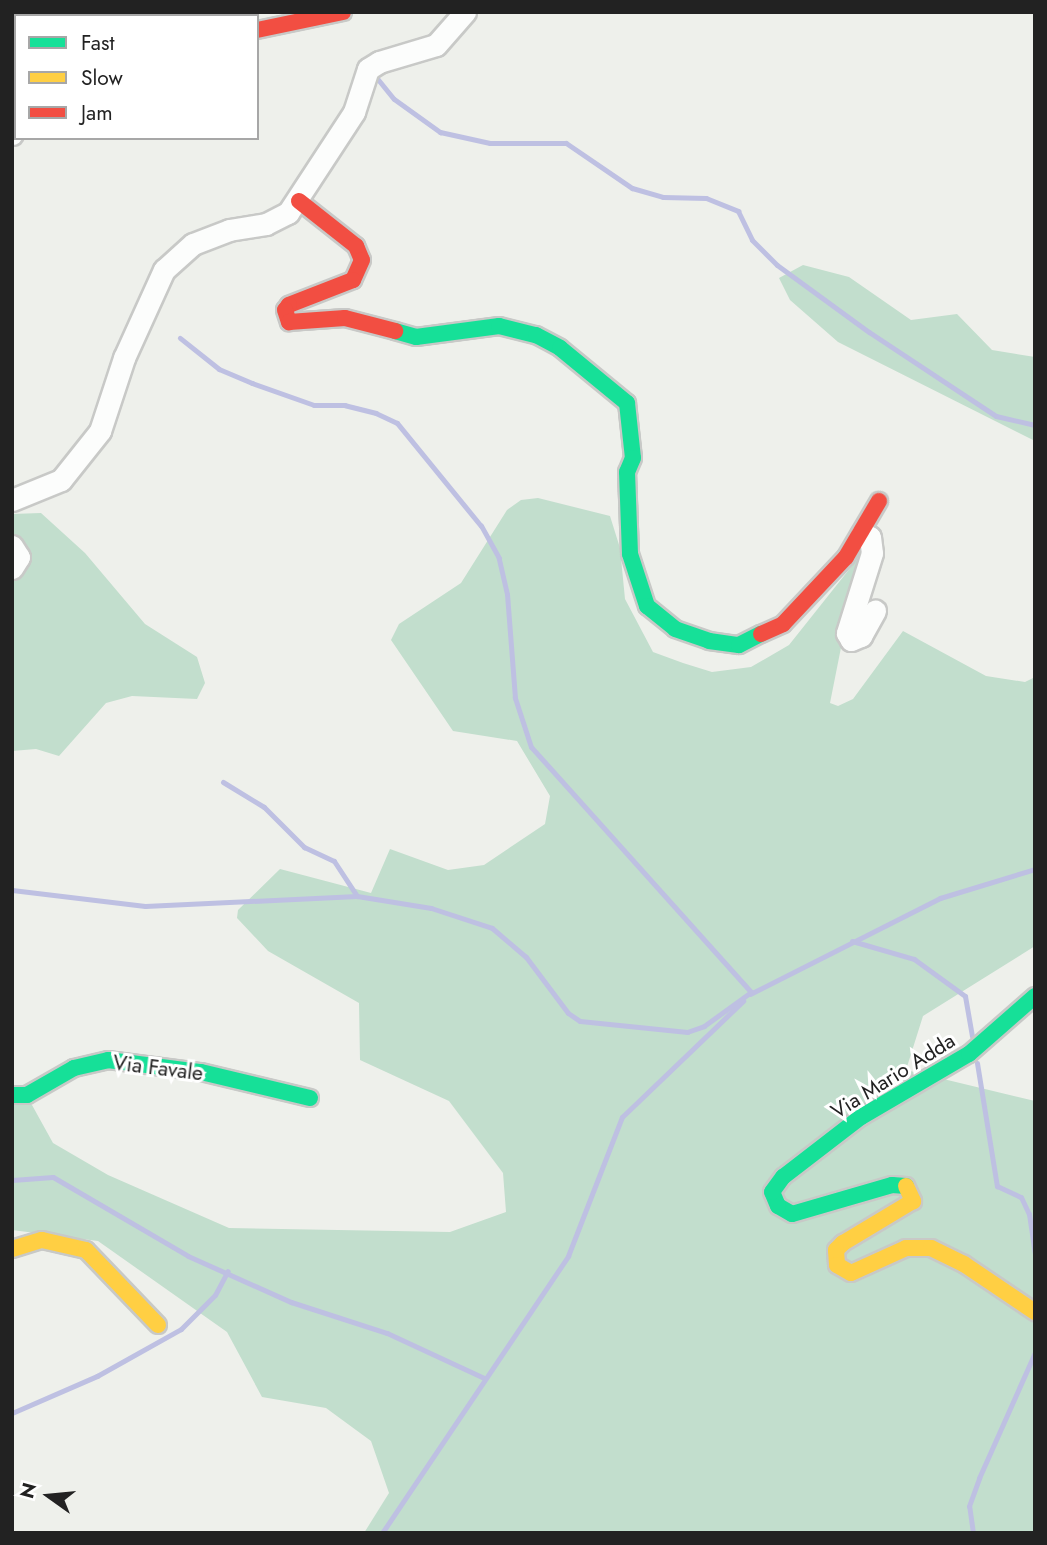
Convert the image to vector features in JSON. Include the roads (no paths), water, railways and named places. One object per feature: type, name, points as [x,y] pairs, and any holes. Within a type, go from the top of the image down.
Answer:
[{"type":"street","points":[[259,30],[343,12]]},
{"type":"street","points":[[12,500],[61,480],[100,431],[124,358],[164,270],[192,243],[229,230],[266,224],[299,201],[354,112],[368,69],[379,62],[436,45],[465,12]]},
{"type":"street","points":[[12,134],[14,116]]},
{"type":"street","points":[[299,201],[356,246],[362,260],[353,280],[289,305],[285,310],[289,322],[345,318],[416,337],[489,326],[523,332],[560,348],[627,403],[633,458],[627,472],[630,554],[635,578],[647,606],[675,629],[727,645],[769,633],[815,594],[861,535],[879,501]]},
{"type":"street","points":[[861,535],[870,537],[872,553],[847,633],[851,640],[861,636],[874,611]]},
{"type":"street","points":[[12,546],[19,557],[12,568]]},
{"type":"street","name":"Via Mario Adda","points":[[1035,996],[968,1054],[861,1117],[783,1177],[772,1192],[778,1206],[792,1214],[892,1185],[909,1186],[913,1201],[843,1243],[836,1250],[837,1265],[851,1273],[906,1248],[931,1248],[964,1264],[1035,1312]]},
{"type":"street","name":"Via Favale","points":[[12,1095],[27,1095],[74,1068],[108,1060],[201,1072],[310,1098]]},
{"type":"street","points":[[12,1249],[42,1240],[86,1250],[158,1325]]},
{"type":"waterway","points":[[376,77],[394,99],[440,132],[490,143],[566,143],[632,188],[663,197],[706,198],[738,211],[752,240],[777,265],[869,332],[996,416],[1035,425]]},
{"type":"waterway","points":[[12,890],[145,906],[357,896],[431,908],[492,928],[526,957],[568,1013],[580,1021],[687,1032],[704,1026],[751,992],[531,747],[515,698],[507,594],[499,558],[481,526],[397,423],[376,413],[345,405],[314,405],[252,383],[219,369],[180,338]]},
{"type":"waterway","points":[[223,782],[264,807],[304,847],[334,861],[357,896]]},
{"type":"waterway","points":[[750,994],[940,898],[1035,869]]},
{"type":"waterway","points":[[852,941],[914,959],[965,996],[972,1036]]},
{"type":"waterway","points":[[382,1533],[568,1256],[622,1117],[743,1001]]},
{"type":"waterway","points":[[977,1063],[997,1186],[1021,1197],[1029,1214],[1035,1254]]},
{"type":"waterway","points":[[12,1180],[53,1177],[188,1256],[291,1302],[387,1333],[484,1378]]},
{"type":"waterway","points":[[12,1413],[97,1376],[181,1329],[215,1295],[228,1271]]},
{"type":"waterway","points":[[973,1533],[969,1506],[1035,1352]]}]
